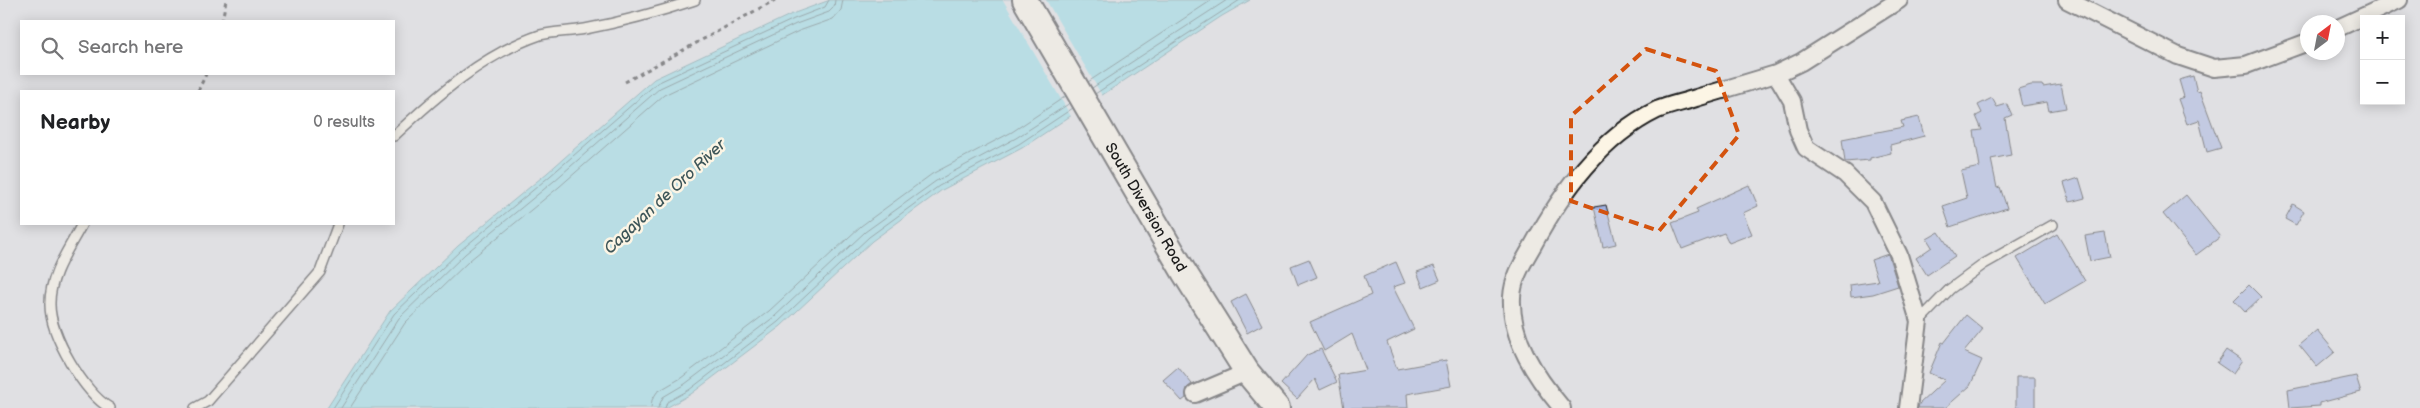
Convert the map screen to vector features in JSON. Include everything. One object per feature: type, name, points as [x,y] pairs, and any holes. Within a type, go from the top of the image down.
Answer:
[{"type":"main road","name":"South Diversion Road","points":[[1025,0],[1184,272],[1248,372],[1277,408]]},
{"type":"street","points":[[1562,408],[1540,381],[1524,353],[1515,323],[1512,296],[1518,272],[1562,196],[1591,161],[1622,132],[1657,110],[1776,74],[1801,62],[1899,0]]},
{"type":"street","points":[[2066,0],[2178,56],[2214,68],[2246,65],[2300,45]]},
{"type":"street","points":[[2345,25],[2399,0]]},
{"type":"street","points":[[1776,74],[1792,102],[1798,130],[1806,148],[1845,174],[1873,202],[1899,255],[1919,321],[1908,408]]},
{"type":"street","points":[[1195,394],[1248,372]]},
{"type":"lane","points":[[395,135],[424,108],[461,78],[494,56],[541,35],[583,30],[633,19],[695,0]]},
{"type":"lane","points":[[81,225],[63,254],[56,274],[50,305],[56,331],[75,372],[94,394],[110,408]]},
{"type":"lane","points":[[195,408],[208,401],[320,272],[338,225]]},
{"type":"lane","points":[[1919,321],[1950,289],[1984,264],[2053,225]]},
{"type":"path","points":[[222,20],[226,0]]},
{"type":"path","points":[[624,82],[775,0]]},
{"type":"path","points":[[198,90],[206,75]]},
{"type":"highlighted area","points":[[1646,49],[1716,71],[1739,135],[1659,231],[1571,201],[1571,116]]},
{"type":"water","name":"Cagayan de Oro River","points":[[830,0],[1250,0],[1222,16],[1022,148],[942,190],[872,241],[781,326],[691,394],[666,408],[327,408],[390,311],[458,246],[547,173],[654,79],[792,14]]},
{"type":"pier","points":[[1003,0],[1046,0],[1103,97],[1072,118]]},
{"type":"building","points":[[2193,76],[2197,92],[2200,91],[2221,148],[2207,152],[2199,120],[2187,124],[2178,99],[2184,97],[2179,80]]},
{"type":"building","points":[[2061,84],[2066,108],[2049,111],[2047,102],[2022,106],[2018,89],[2031,85],[2042,85],[2043,87]]},
{"type":"building","points":[[1992,98],[1997,107],[2007,104],[2012,115],[2005,118],[2011,155],[1991,159],[1997,188],[2000,187],[2007,208],[1950,227],[1943,206],[1967,198],[1961,171],[1980,167],[1974,131],[1982,130],[1976,116],[1982,113],[1978,105]]},
{"type":"building","points":[[1919,117],[1924,136],[1890,145],[1891,153],[1870,158],[1870,160],[1845,162],[1842,139],[1903,127],[1901,121]]},
{"type":"building","points":[[2079,178],[2085,198],[2070,202],[2064,183]]},
{"type":"building","points":[[1749,185],[1758,206],[1743,213],[1752,234],[1729,243],[1724,233],[1682,249],[1672,223],[1698,213],[1696,209]]},
{"type":"building","points":[[2186,195],[2220,237],[2196,255],[2163,214]]},
{"type":"building","points":[[2293,204],[2304,211],[2296,225],[2285,219]]},
{"type":"building","points":[[1606,205],[1616,244],[1603,247],[1594,207]]},
{"type":"building","points":[[1939,232],[1955,256],[1927,275],[1916,258],[1932,247],[1927,239]]},
{"type":"building","points":[[2105,233],[2110,257],[2090,261],[2085,236]]},
{"type":"building","points":[[2057,234],[2085,281],[2045,304],[2017,258]]},
{"type":"building","points":[[1888,254],[1898,286],[1873,294],[1851,297],[1850,285],[1878,281],[1871,260]]},
{"type":"building","points":[[1309,259],[1317,277],[1298,285],[1291,266]]},
{"type":"building","points":[[1396,262],[1405,283],[1393,287],[1414,329],[1387,342],[1397,369],[1446,360],[1451,386],[1407,394],[1408,408],[1344,408],[1338,375],[1366,370],[1352,334],[1324,351],[1310,322],[1371,295],[1364,276]]},
{"type":"building","points":[[1434,266],[1440,280],[1423,287],[1417,272]]},
{"type":"building","points":[[2249,285],[2261,297],[2245,312],[2234,300]]},
{"type":"building","points":[[1246,294],[1262,325],[1247,333],[1231,302]]},
{"type":"building","points":[[1966,315],[1983,329],[1964,352],[1982,360],[1970,386],[1945,408],[1918,408],[1919,404],[1945,380],[1929,373],[1942,342],[1944,343]]},
{"type":"building","points":[[2317,330],[2335,352],[2317,367],[2299,345]]},
{"type":"building","points":[[1321,349],[1337,382],[1320,390],[1315,379],[1297,399],[1281,384],[1307,355]]},
{"type":"building","points":[[2226,350],[2242,361],[2233,374],[2217,363]]},
{"type":"building","points":[[1178,367],[1192,384],[1187,388],[1186,398],[1182,401],[1163,380]]},
{"type":"building","points":[[2356,376],[2361,392],[2320,403],[2320,406],[2290,408],[2288,390]]},
{"type":"building","points":[[2016,377],[2035,377],[2035,408],[2016,408]]}]
